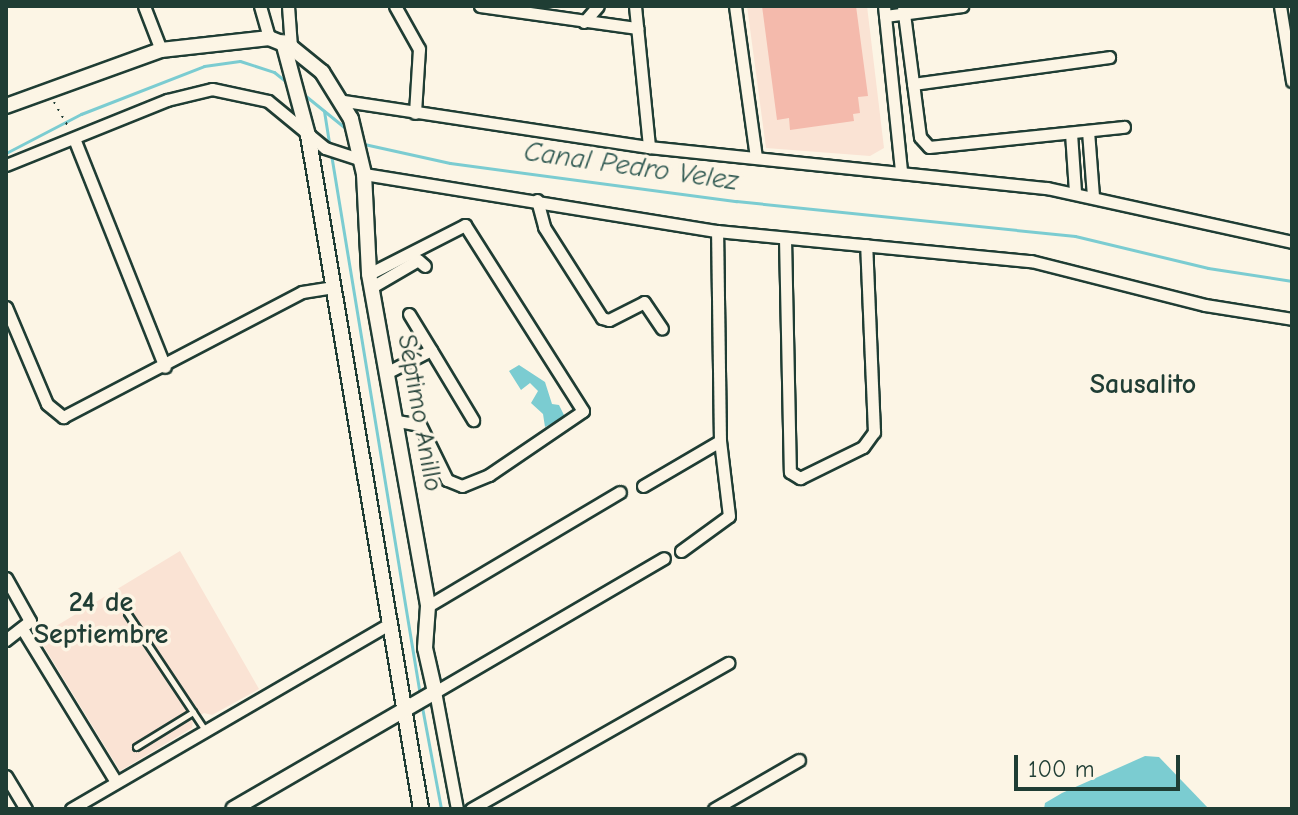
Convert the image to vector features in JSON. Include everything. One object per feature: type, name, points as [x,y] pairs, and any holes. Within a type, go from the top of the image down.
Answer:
[{"type":"street","points":[[144,6],[161,50]]},
{"type":"street","points":[[260,6],[281,42]]},
{"type":"street","points":[[281,42],[288,6]]},
{"type":"street","points":[[395,6],[419,49],[415,113]]},
{"type":"street","points":[[480,6],[526,10],[584,22],[637,28]]},
{"type":"street","points":[[584,22],[598,6]]},
{"type":"street","points":[[635,6],[649,147]]},
{"type":"street","points":[[735,6],[756,157]]},
{"type":"street","points":[[901,170],[884,11],[962,6]]},
{"type":"street","points":[[1280,6],[1292,81]]},
{"type":"street","points":[[904,10],[920,137],[934,149],[1124,127]]},
{"type":"street","points":[[6,106],[161,50],[281,42]]},
{"type":"street","name":"Séptimo Anillo","points":[[281,42],[308,135],[386,626],[418,701],[457,809]]},
{"type":"street","name":"Séptimo Anillo","points":[[281,42],[322,72],[344,101],[361,163],[370,281],[398,421],[428,606],[418,701],[421,809]]},
{"type":"street","points":[[913,84],[1109,57]]},
{"type":"street","points":[[6,165],[72,135],[167,100],[212,89],[268,101],[325,148],[361,163],[537,200],[717,231],[1031,261],[1205,305],[1292,319]]},
{"type":"street","points":[[344,101],[649,147],[901,170],[1075,192],[1292,242]]},
{"type":"street","points":[[1088,131],[1093,196]]},
{"type":"street","points":[[1071,133],[1075,192]]},
{"type":"street","points":[[72,135],[165,367]]},
{"type":"street","points":[[537,200],[544,227],[602,318],[609,320],[644,302],[662,329]]},
{"type":"street","points":[[370,281],[465,225],[583,411],[489,475],[462,486],[447,480],[420,425],[398,421]]},
{"type":"street","points":[[681,551],[728,518],[720,441],[717,231]]},
{"type":"street","points":[[785,238],[790,472],[800,478],[863,447],[874,432],[866,245]]},
{"type":"street","points":[[370,281],[418,260],[425,266]]},
{"type":"street","points":[[6,307],[47,404],[63,417],[165,367],[302,292],[334,287]]},
{"type":"street","points":[[409,314],[473,420]]},
{"type":"street","points":[[388,372],[431,350]]},
{"type":"street","points":[[643,486],[720,441]]},
{"type":"street","points":[[428,606],[620,492]]},
{"type":"street","points":[[233,809],[664,558]]},
{"type":"street","points":[[6,578],[30,616],[23,630],[6,640]]},
{"type":"street","points":[[71,809],[386,626]]},
{"type":"street","points":[[23,630],[116,782]]},
{"type":"street","points":[[471,809],[728,663]]},
{"type":"street","points":[[714,809],[799,760]]},
{"type":"street","points":[[6,776],[26,809]]},
{"type":"lane","points":[[127,613],[205,731]]},
{"type":"lane","points":[[136,747],[193,712]]},
{"type":"path","points":[[53,101],[72,135]]},
{"type":"shaded area","points":[[747,6],[867,6],[884,148],[870,156],[766,148]]},
{"type":"shaded area","points":[[180,551],[259,689],[212,715],[204,713],[193,720],[192,728],[120,771],[38,637]]},
{"type":"water","points":[[519,365],[545,382],[552,404],[559,405],[565,417],[545,427],[543,414],[531,403],[538,391],[530,383],[521,390],[509,371]]},
{"type":"water","points":[[1145,756],[1159,757],[1209,809],[1044,809],[1045,803],[1062,793]]},
{"type":"building","points":[[762,6],[856,6],[868,96],[858,97],[860,113],[853,114],[854,121],[790,130],[789,118],[777,120]]},
{"type":"waterway","name":"Canal Pedro Velez","points":[[6,153],[81,114],[204,66],[240,61],[274,72],[289,84]]},
{"type":"waterway","name":"Canal Pedro Velez","points":[[302,93],[349,131]]},
{"type":"waterway","points":[[324,111],[330,147]]},
{"type":"waterway","name":"Canal Pedro Velez","points":[[364,144],[450,163],[736,201],[1075,236],[1208,268],[1292,281]]},
{"type":"waterway","points":[[331,154],[420,695]]},
{"type":"waterway","points":[[422,707],[441,809]]},
{"type":"district","name":"Sausalito","points":[[1143,384]]},
{"type":"district","name":"24 de Septiembre","points":[[101,618]]}]
